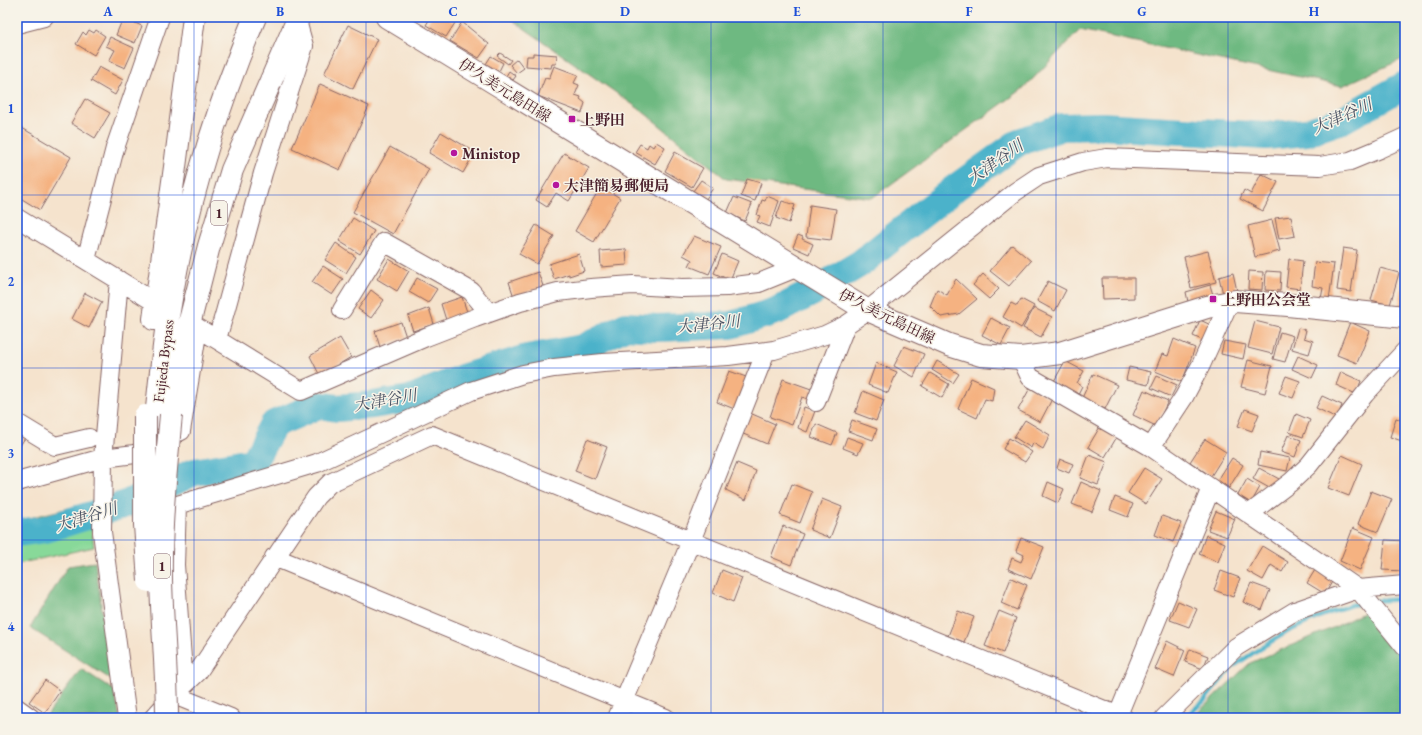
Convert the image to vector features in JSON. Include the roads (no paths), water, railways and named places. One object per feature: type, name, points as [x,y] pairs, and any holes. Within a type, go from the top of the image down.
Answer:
[{"type":"main road","name":"1","points":[[167,718],[167,685],[161,578],[164,493],[158,416],[150,352],[194,17]]},
{"type":"main road","name":"Fujieda Bypass","points":[[158,416],[166,331],[177,268],[190,208],[208,145],[240,54],[255,17]]},
{"type":"main road","name":"伊久美元島田線","points":[[387,17],[798,269],[866,309],[949,345],[981,355],[1021,358],[1060,353],[1207,307],[1235,301],[1405,317]]},
{"type":"main road","name":"1","points":[[163,718],[158,688],[144,525],[158,416],[185,340],[209,246],[232,170],[297,21]]},
{"type":"street","points":[[17,24],[44,17]]},
{"type":"street","points":[[86,260],[115,148],[160,17]]},
{"type":"street","points":[[217,339],[263,174],[304,46],[297,21]]},
{"type":"street","points":[[179,690],[176,565],[177,505],[317,463],[471,391],[523,374],[554,368],[603,362],[728,356],[774,350],[825,335],[846,326],[1015,192],[1039,176],[1059,169],[1084,162],[1107,158],[1320,166],[1350,161],[1405,136]]},
{"type":"street","points":[[17,218],[148,298]]},
{"type":"street","points":[[342,310],[384,242],[471,291],[489,313]]},
{"type":"street","points":[[17,482],[135,454],[181,431],[198,328],[301,391],[426,337],[520,302],[565,291],[591,288],[633,285],[682,288],[726,287],[759,283],[798,269]]},
{"type":"street","points":[[119,280],[103,461],[102,532],[127,718]]},
{"type":"street","points":[[1151,447],[1184,397],[1201,365],[1229,303]]},
{"type":"street","points":[[816,402],[846,326]]},
{"type":"street","points":[[617,718],[691,541],[766,351]]},
{"type":"street","points":[[1249,514],[1291,482],[1309,465],[1365,394],[1405,351]]},
{"type":"street","points":[[1021,358],[1030,377],[1151,447],[1358,589],[1405,647]]},
{"type":"street","points":[[17,423],[55,446],[89,438]]},
{"type":"street","points":[[153,718],[198,672],[274,557],[316,497],[330,483],[432,435],[1121,717],[1211,488]]},
{"type":"street","points":[[274,557],[666,718]]},
{"type":"street","points":[[1164,718],[1236,647],[1295,612],[1358,589],[1405,585]]},
{"type":"street","points":[[179,690],[231,718]]},
{"type":"street","points":[[17,708],[31,718]]},
{"type":"waterway","name":"大津谷川","points":[[17,533],[46,529],[126,504],[194,472],[253,462],[274,424],[319,405],[337,408],[372,405],[409,399],[462,378],[527,358],[583,348],[626,326],[657,328],[731,325],[776,311],[813,292],[861,263],[955,188],[1019,142],[1062,127],[1101,126],[1266,136],[1307,132],[1342,120],[1405,85]]},
{"type":"waterway","points":[[1373,601],[1405,599]]},
{"type":"waterway","points":[[1184,718],[1203,702],[1231,668],[1262,647],[1287,632],[1319,617],[1351,605],[1364,603]]},
{"type":"place","name":"上野田","points":[[572,119]]},
{"type":"place","name":"Ministop","points":[[454,153]]},
{"type":"place","name":"大津簡易郵便局","points":[[556,185]]},
{"type":"place","name":"上野田公会堂","points":[[1213,299]]}]
